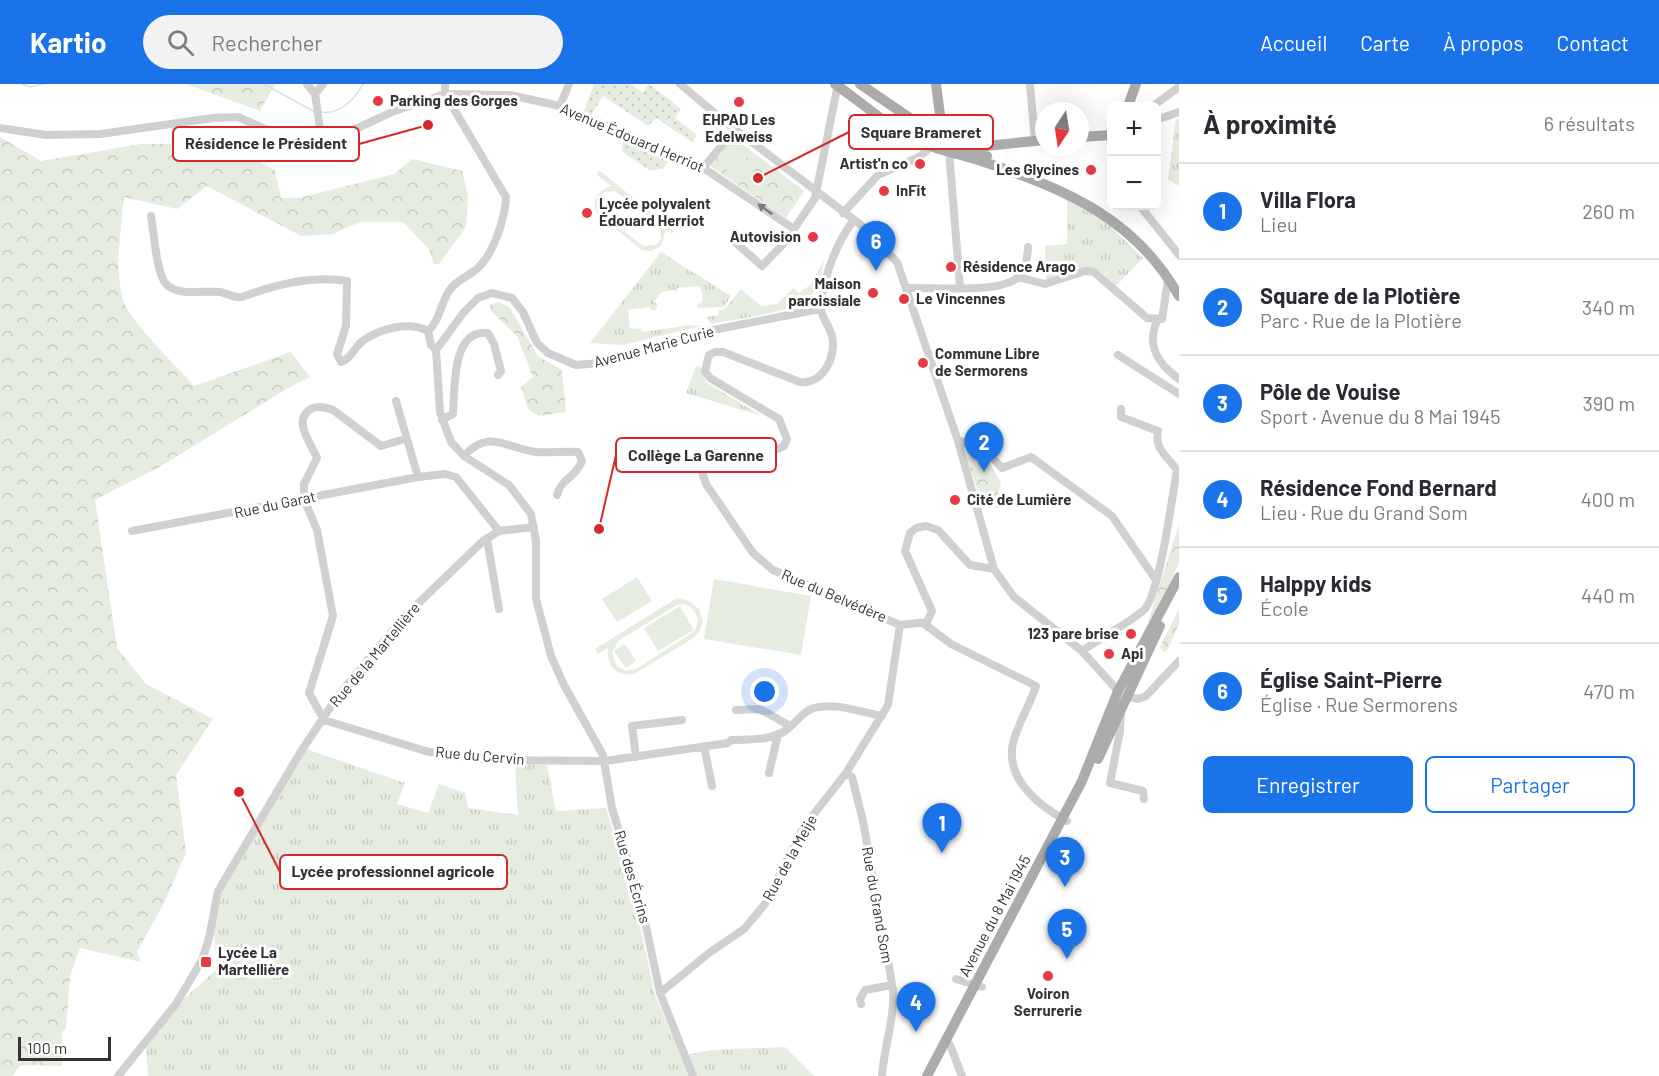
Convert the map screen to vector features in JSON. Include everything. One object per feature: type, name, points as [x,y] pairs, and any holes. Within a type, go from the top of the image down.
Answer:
[{"type":"main road","points":[[860,84],[952,147]]},
{"type":"main road","points":[[936,84],[941,123],[952,147]]},
{"type":"main road","points":[[1129,102],[1136,84]]},
{"type":"main road","points":[[837,85],[910,136],[932,146],[952,147],[977,156],[1080,198],[1132,237],[1179,296]]},
{"type":"main road","points":[[932,146],[941,123]]},
{"type":"main road","points":[[1089,136],[1107,135]]},
{"type":"main road","points":[[977,156],[986,146],[1035,141]]},
{"type":"main road","points":[[977,156],[1057,181],[1099,203],[1135,232],[1160,258],[1179,285]]},
{"type":"main road","points":[[1118,701],[1179,577]]},
{"type":"main road","name":"Avenue du 8 Mai 1945","points":[[927,1076],[979,986],[1065,820],[1118,701],[1129,697],[1179,590]]},
{"type":"main road","points":[[1118,701],[1129,697]]},
{"type":"main road","name":"Avenue du 8 Mai 1945","points":[[934,1076],[947,1043]]},
{"type":"street","points":[[307,84],[315,97],[320,131]]},
{"type":"street","points":[[315,97],[323,84]]},
{"type":"street","points":[[560,106],[569,84]]},
{"type":"street","points":[[680,84],[861,225],[897,262],[908,288],[958,441],[994,569],[1014,597],[1082,651],[1118,701],[1120,731],[1110,783],[1143,791],[1144,799]]},
{"type":"street","points":[[1030,84],[1035,112]]},
{"type":"street","points":[[735,242],[762,266],[780,248],[815,198],[837,85]]},
{"type":"street","points":[[1159,102],[1179,87]]},
{"type":"street","points":[[428,331],[435,325],[449,291],[457,281],[476,270],[490,250],[506,212],[506,197],[445,89]]},
{"type":"street","name":"Avenue Édouard Herriot","points":[[0,128],[46,135],[100,134],[219,117],[238,117],[272,132],[296,138],[320,131],[349,132],[445,89],[510,95],[560,106],[704,167],[794,229]]},
{"type":"street","points":[[1161,118],[1179,112]]},
{"type":"street","points":[[704,167],[735,129]]},
{"type":"street","points":[[843,213],[878,175],[919,157],[932,146]]},
{"type":"street","points":[[952,147],[960,287]]},
{"type":"street","points":[[1143,210],[1179,255]]},
{"type":"street","points":[[151,216],[160,272],[165,283],[174,289],[221,292],[239,297],[270,287],[316,280],[346,281],[346,326],[337,354],[340,362],[350,358],[364,340],[387,330],[411,325],[428,331]]},
{"type":"street","points":[[820,309],[834,254],[853,221]]},
{"type":"street","points":[[908,288],[994,287],[1018,277],[1027,263],[1028,247]]},
{"type":"street","points":[[1018,277],[1045,284],[1085,271],[1094,272],[1138,312],[1157,321]]},
{"type":"street","points":[[1168,280],[1162,319],[1157,321],[1153,331],[1152,345],[1161,366],[1179,379]]},
{"type":"street","name":"Avenue Marie Curie","points":[[436,350],[464,312],[478,298],[492,293],[512,298],[523,312],[537,343],[548,353],[576,365],[602,363],[708,331],[820,309]]},
{"type":"street","name":"Rue du Belvédère","points":[[820,309],[832,336],[832,346],[830,359],[824,372],[814,381],[800,382],[723,352],[709,355],[705,363],[705,371],[710,378],[779,419],[787,439],[784,447],[769,449],[712,445],[701,450],[698,460],[706,484],[753,553],[765,564],[806,586],[900,625]]},
{"type":"street","points":[[428,331],[431,345],[436,350],[442,420],[451,442],[464,456],[518,493],[531,514],[534,527],[536,599],[553,662],[604,761]]},
{"type":"street","points":[[442,420],[453,414],[461,349],[469,337],[478,332],[488,333],[495,344],[501,371],[498,375]]},
{"type":"street","points":[[1118,355],[1179,394]]},
{"type":"street","points":[[396,401],[405,439],[418,477]]},
{"type":"street","points":[[324,720],[309,693],[333,616],[317,530],[304,499],[304,484],[317,458],[302,426],[303,418],[309,410],[324,407],[333,410],[381,446],[405,439]]},
{"type":"street","points":[[1082,651],[1145,609],[1164,555],[1167,521],[1177,470],[1167,460],[1156,440],[1158,431],[1121,417],[1121,409]]},
{"type":"street","points":[[464,456],[472,446],[489,440],[535,452],[578,452],[582,461],[578,470],[559,486],[556,495]]},
{"type":"street","points":[[958,441],[980,446],[1002,468],[1031,457],[1057,474],[1112,516],[1156,580]]},
{"type":"street","name":"Rue du Garat","points":[[132,531],[418,477],[445,474],[456,477],[499,531]]},
{"type":"street","points":[[900,625],[923,623],[931,618],[932,611],[905,551],[906,542],[916,528],[926,526],[938,530],[970,565],[994,569]]},
{"type":"street","name":"Rue de la Martellière","points":[[118,1076],[176,1004],[202,960],[209,938],[218,891],[300,753],[324,720],[337,697],[402,619],[487,539],[499,531],[534,527]]},
{"type":"street","points":[[487,539],[499,609]]},
{"type":"street","points":[[923,623],[951,644],[1036,686],[1013,744],[1014,770],[1025,789],[1046,808],[1065,820]]},
{"type":"street","name":"Rue de la Meije","points":[[660,993],[709,953],[744,929],[765,904],[803,828],[846,773],[888,705],[900,625]]},
{"type":"street","points":[[1129,697],[1138,699],[1146,696],[1179,661]]},
{"type":"street","points":[[768,773],[778,734],[807,711],[820,707],[835,707],[882,716]]},
{"type":"street","points":[[736,710],[760,709],[790,726]]},
{"type":"street","name":"Rue du Cervin","points":[[324,720],[448,755],[491,760],[604,761],[778,734]]},
{"type":"street","points":[[636,757],[633,726],[682,720]]},
{"type":"street","points":[[704,746],[712,786]]},
{"type":"street","name":"Rue des Écrins","points":[[604,761],[612,808],[642,907],[660,993],[693,1076]]},
{"type":"street","name":"Rue du Grand Som","points":[[846,773],[852,777],[863,821],[892,985],[894,1013],[884,1048],[882,1076]]},
{"type":"street","points":[[956,980],[979,986]]},
{"type":"street","points":[[861,1004],[860,999],[865,990],[892,985]]},
{"type":"street","points":[[947,1043],[962,1076]]},
{"type":"green space","points":[[186,84],[275,84],[260,111]]},
{"type":"green space","points":[[594,84],[631,84],[643,93],[649,84],[681,109],[675,118],[697,135],[692,142],[656,118],[648,126],[603,96],[591,115],[584,111]]},
{"type":"green space","points":[[1176,119],[1179,119],[1179,186],[1168,180]]},
{"type":"green space","points":[[0,137],[41,161],[141,144],[225,144],[275,170],[281,198],[299,198],[394,174],[412,159],[462,171],[468,196],[466,227],[439,264],[434,264],[429,249],[403,222],[360,222],[333,234],[301,236],[207,186],[177,209],[124,197],[119,262],[123,300],[134,319],[194,386],[291,352],[310,377],[288,388],[161,466],[95,500],[117,648],[146,684],[213,719],[176,775],[186,853],[165,901],[137,952],[141,962],[80,948],[70,976],[66,1028],[62,1032],[62,1066],[21,1065],[12,1076],[0,1076]]},
{"type":"green space","points":[[733,137],[804,191],[786,218],[710,166]]},
{"type":"green space","points":[[622,141],[669,160],[663,169],[649,170],[623,152]]},
{"type":"green space","points":[[735,142],[750,154],[734,175],[717,163]]},
{"type":"green space","points":[[599,170],[674,231],[672,234],[666,230],[661,246],[651,251],[642,250],[597,214],[595,200],[602,190],[611,186],[597,175]],"holes":[[[615,191],[660,225],[661,239],[656,245],[643,246],[601,214],[598,200],[604,192]]]},
{"type":"green space","points":[[1067,198],[1110,226],[1143,258],[1116,286],[1101,272],[1046,282],[1045,246],[1067,244]]},
{"type":"green space","points":[[661,252],[731,296],[724,307],[698,308],[697,304],[703,299],[700,286],[677,288],[676,293],[674,290],[662,292],[654,301],[657,305],[656,310],[651,310],[650,307],[628,310],[630,328],[641,329],[642,332],[691,325],[701,326],[623,345],[590,343]]},
{"type":"green space","points":[[824,260],[815,291],[796,305],[767,314],[711,324],[706,317],[719,315],[718,311],[725,309],[741,289],[761,306],[777,304],[793,288],[799,293],[810,285]]},
{"type":"green space","points":[[499,302],[510,308],[538,356],[562,370],[566,412],[539,416],[529,410],[521,387],[533,377],[517,336],[491,311],[490,305]]},
{"type":"green space","points":[[696,366],[700,366],[706,382],[762,416],[686,393]]},
{"type":"green space","points":[[983,453],[1001,482],[998,496],[1003,504],[1000,508],[984,507],[982,504],[967,458]]},
{"type":"green space","points":[[1179,524],[1179,563],[1151,623],[1148,622]]},
{"type":"green space","points":[[637,577],[652,601],[617,622],[602,599]]},
{"type":"green space","points":[[714,579],[811,596],[801,655],[704,639]]},
{"type":"green space","points":[[677,598],[689,601],[699,609],[703,622],[695,637],[634,674],[617,672],[609,660],[608,648],[598,654],[595,649]],"holes":[[[677,605],[689,606],[695,612],[698,620],[692,633],[636,669],[626,671],[617,666],[612,653],[618,641]]]},
{"type":"green space","points":[[680,606],[694,630],[658,651],[644,628]]},
{"type":"green space","points":[[1179,609],[1179,624],[1167,651],[1163,652],[1160,647]]},
{"type":"green space","points":[[625,644],[636,661],[626,668],[614,651]]},
{"type":"green space","points":[[306,749],[405,783],[397,804],[428,813],[439,784],[465,793],[468,808],[518,815],[515,764],[547,765],[556,811],[606,808],[636,907],[655,995],[681,1056],[711,1050],[785,1047],[814,1076],[148,1076],[146,1048],[185,998],[217,969],[214,932],[223,888]]},
{"type":"waterway","points":[[22,84],[30,87],[43,84]]},
{"type":"waterway","points":[[264,84],[313,111]]},
{"type":"waterway","points":[[320,112],[340,109],[355,96],[363,84]]},
{"type":"place","name":"Parking des Gorges","points":[[378,101]]},
{"type":"place","name":"EHPAD Les Edelweiss","points":[[739,102]]},
{"type":"place","name":"Résidence le Président","points":[[428,125]]},
{"type":"place","name":"Artist'n co","points":[[920,164]]},
{"type":"place","name":"Les Glycines","points":[[1091,170]]},
{"type":"place","name":"Square Brameret","points":[[758,178]]},
{"type":"place","name":"InFit","points":[[884,191]]},
{"type":"place","name":"Lycée polyvalent Édouard Herriot","points":[[587,213]]},
{"type":"place","name":"Autovision","points":[[813,237]]},
{"type":"place","name":"Résidence Arago","points":[[951,267]]},
{"type":"place","name":"Église Saint-Pierre","points":[[876,271]]},
{"type":"place","name":"Maison paroissiale","points":[[873,293]]},
{"type":"place","name":"Le Vincennes","points":[[904,299]]},
{"type":"place","name":"Commune Libre de Sermorens","points":[[923,363]]},
{"type":"place","name":"Square de la Plotière","points":[[984,472]]},
{"type":"place","name":"Cité de Lumière","points":[[955,500]]},
{"type":"place","name":"Collège La Garenne","points":[[599,529]]},
{"type":"place","name":"123 pare brise","points":[[1131,634]]},
{"type":"place","name":"Api","points":[[1109,654]]},
{"type":"place","name":"Lycée professionnel agricole","points":[[239,792]]},
{"type":"place","name":"Villa Flora","points":[[942,853]]},
{"type":"place","name":"Pôle de Vouise","points":[[1065,887]]},
{"type":"place","name":"Halppy kids","points":[[1067,959]]},
{"type":"place","name":"Lycée La Martellière","points":[[206,962]]},
{"type":"place","name":"Voiron Serrurerie","points":[[1048,976]]},
{"type":"place","name":"Résidence Fond Bernard","points":[[916,1032]]}]
